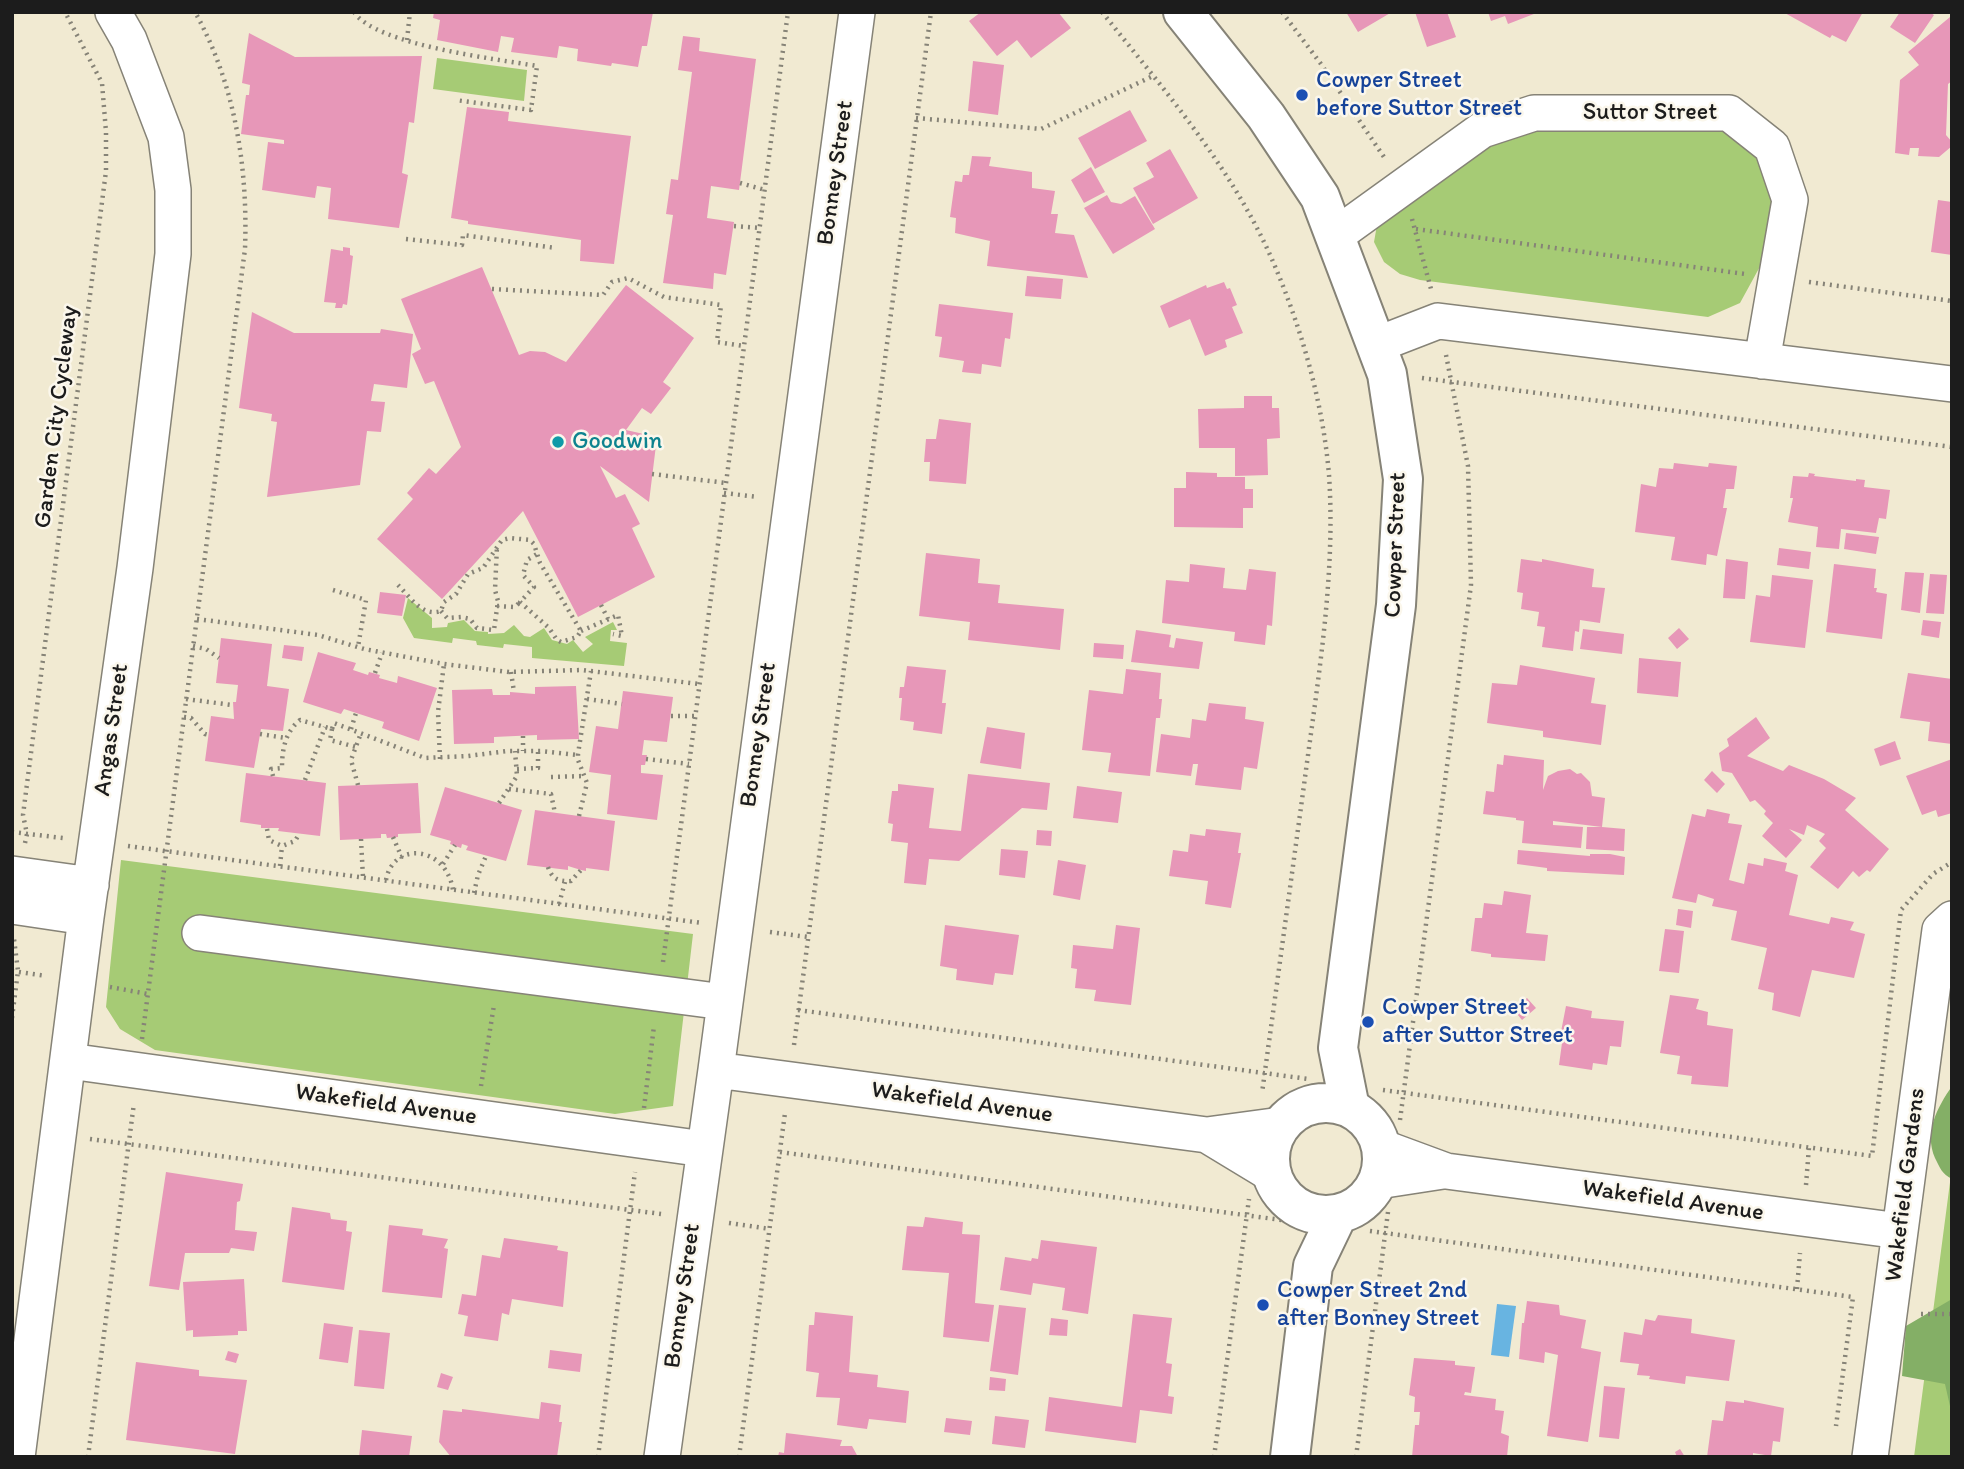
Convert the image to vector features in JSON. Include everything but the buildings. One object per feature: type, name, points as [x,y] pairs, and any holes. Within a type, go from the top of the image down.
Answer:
[{"type":"street","name":"Angas Street","points":[[17,1457],[96,842],[135,568],[173,254],[173,190],[166,137],[129,40],[113,12]]},
{"type":"street","name":"Bonney Street","points":[[662,1457],[857,12]]},
{"type":"street","name":"Cowper Street","points":[[1183,12],[1274,128],[1320,197],[1387,374],[1403,479],[1396,606],[1338,1048],[1350,1108]]},
{"type":"street","name":"Suttor Street","points":[[1335,236],[1482,130],[1534,113],[1729,113],[1772,147],[1790,200],[1762,360]]},
{"type":"street","points":[[1376,345],[1438,321],[1952,384]]},
{"type":"street","points":[[12,873],[89,901]]},
{"type":"street","points":[[13,918],[89,901]]},
{"type":"street","name":"Wakefield Gardens","points":[[1870,1457],[1940,930],[1952,919]]},
{"type":"street","points":[[200,933],[724,1002]]},
{"type":"street","name":"Cowper Street","points":[[1286,1121],[1338,1048]]},
{"type":"street","name":"Wakefield Avenue","points":[[69,1061],[704,1149]]},
{"type":"street","name":"Wakefield Avenue","points":[[716,1070],[1207,1135],[1286,1121]]},
{"type":"street","points":[[1281,1188],[1303,1209],[1320,1214],[1338,1213],[1354,1207],[1368,1196],[1379,1164],[1373,1128],[1350,1108],[1319,1103],[1304,1107],[1286,1121],[1273,1141],[1270,1158],[1281,1188],[1313,1266]]},
{"type":"street","name":"Wakefield Avenue","points":[[1207,1135],[1281,1188]]},
{"type":"street","name":"Wakefield Avenue","points":[[1379,1164],[1900,1231]]},
{"type":"street","points":[[1290,1457],[1313,1266],[1338,1213]]},
{"type":"path","name":"Garden City Cycleway","points":[[27,834],[23,815],[106,171],[102,83],[65,12]]},
{"type":"path","points":[[88,1457],[245,249],[246,212],[241,155],[230,99],[206,32],[195,12]]},
{"type":"path","points":[[354,12],[370,29],[430,48],[537,66],[531,110],[455,100]]},
{"type":"path","points":[[407,40],[410,12]]},
{"type":"path","points":[[598,1457],[788,12]]},
{"type":"path","points":[[739,1457],[931,12]]},
{"type":"path","points":[[798,1010],[1265,1074],[1319,667],[1330,547],[1328,473],[1312,372],[1274,263],[1235,190],[1201,139],[1102,12]]},
{"type":"path","points":[[1282,12],[1369,133],[1401,188],[1416,229],[1952,301]]},
{"type":"path","points":[[916,118],[1041,129],[1153,76]]},
{"type":"path","points":[[740,183],[765,190]]},
{"type":"path","points":[[734,226],[760,228]]},
{"type":"path","points":[[406,240],[462,245],[463,235],[556,248]]},
{"type":"path","points":[[492,289],[603,295],[612,282],[628,278],[664,297],[721,305],[717,342],[744,346]]},
{"type":"path","points":[[1872,1156],[1404,1093],[1471,585],[1468,466],[1453,382],[1952,447]]},
{"type":"path","points":[[653,474],[726,483]]},
{"type":"path","points":[[441,611],[444,601],[456,594],[468,574],[483,568],[502,540],[530,540],[540,563],[581,631]]},
{"type":"path","points":[[441,611],[447,618],[470,619],[477,628],[494,630],[497,606],[497,545]]},
{"type":"path","points":[[497,606],[515,607],[534,587],[523,575],[527,560],[537,554]]},
{"type":"path","points":[[398,585],[425,611],[432,614],[441,611]]},
{"type":"path","points":[[333,590],[366,600],[358,647]]},
{"type":"path","points":[[520,602],[561,642],[618,615],[622,636],[613,634]]},
{"type":"path","points":[[601,605],[608,619]]},
{"type":"path","points":[[197,619],[318,635],[382,653],[444,664],[511,672],[561,669],[592,671],[699,684]]},
{"type":"path","points":[[193,646],[206,649],[219,658]]},
{"type":"path","points":[[375,673],[382,653]]},
{"type":"path","points":[[440,759],[438,712],[444,664]]},
{"type":"path","points":[[579,817],[587,783],[578,755],[592,671]]},
{"type":"path","points":[[511,672],[514,692]]},
{"type":"path","points":[[186,699],[232,705]]},
{"type":"path","points":[[587,699],[622,704]]},
{"type":"path","points":[[351,729],[356,713]]},
{"type":"path","points":[[184,716],[191,718],[209,735]]},
{"type":"path","points":[[671,716],[695,716]]},
{"type":"path","points":[[273,776],[271,769],[282,768],[286,738],[299,720],[329,728]]},
{"type":"path","points":[[305,780],[329,728],[334,723],[425,758],[440,759],[515,751],[578,755]]},
{"type":"path","points":[[329,728],[330,740],[356,747]]},
{"type":"path","points":[[358,785],[351,760],[361,733]]},
{"type":"path","points":[[260,734],[286,738]]},
{"type":"path","points":[[523,736],[523,751]]},
{"type":"path","points":[[499,803],[517,776],[515,751]]},
{"type":"path","points":[[517,769],[538,768],[538,751]]},
{"type":"path","points":[[646,759],[689,764]]},
{"type":"path","points":[[551,777],[585,776]]},
{"type":"path","points":[[509,789],[551,794],[555,813]]},
{"type":"path","points":[[267,829],[269,840],[282,846],[295,841],[299,834]]},
{"type":"path","points":[[12,832],[808,937]]},
{"type":"path","points":[[393,837],[401,858]]},
{"type":"path","points":[[360,839],[363,878]]},
{"type":"path","points":[[443,864],[455,845]]},
{"type":"path","points":[[280,866],[282,846]]},
{"type":"path","points":[[386,880],[389,869],[401,858],[420,854],[438,859],[443,864],[453,890]]},
{"type":"path","points":[[474,892],[486,856]]},
{"type":"path","points":[[548,867],[555,878],[565,882],[571,881],[582,870]]},
{"type":"path","points":[[559,904],[565,882]]},
{"type":"path","points":[[12,1018],[15,971],[13,918]]},
{"type":"path","points":[[476,1117],[499,973]]},
{"type":"path","points":[[59,1135],[769,1229]]},
{"type":"path","points":[[780,1152],[1246,1215],[1214,1457]]},
{"type":"path","points":[[1356,1457],[1385,1234],[1853,1297],[1836,1429]]},
{"type":"path","points":[[1911,1314],[1952,1314]]},
{"type":"green space","points":[[437,58],[527,70],[524,101],[433,89]]},
{"type":"green space","points":[[1729,116],[1769,151],[1776,192],[1763,261],[1740,303],[1708,317],[1420,280],[1400,274],[1384,262],[1374,242],[1377,225],[1390,204],[1537,118]]},
{"type":"green space","points":[[408,598],[432,618],[432,628],[447,627],[448,623],[464,620],[475,631],[504,633],[514,625],[524,636],[530,637],[544,628],[552,640],[567,644],[573,640],[583,652],[593,644],[585,637],[613,622],[617,630],[611,630],[610,641],[627,643],[624,666],[532,658],[532,647],[504,644],[503,648],[477,645],[476,641],[453,638],[452,643],[414,638],[403,618]]},
{"type":"green space","points":[[121,860],[693,934],[673,1106],[615,1114],[155,1050],[120,1029],[106,1007]]},
{"type":"green space","points":[[1952,1086],[1952,1179],[1938,1165],[1931,1139],[1937,1112]]},
{"type":"green space","points":[[1952,1167],[1952,1457],[1914,1457]]},
{"type":"green space","points":[[1952,1299],[1952,1415],[1945,1384],[1902,1376],[1906,1326]]},
{"type":"water","points":[[1497,1304],[1516,1306],[1509,1357],[1491,1355]]},
{"type":"place","name":"Cowper Street before Suttor Street","points":[[1302,95]]},
{"type":"place","name":"Goodwin","points":[[558,442]]},
{"type":"place","name":"Cowper Street after Suttor Street","points":[[1368,1022]]},
{"type":"place","name":"Cowper Street 2nd after Bonney Street","points":[[1263,1305]]}]
